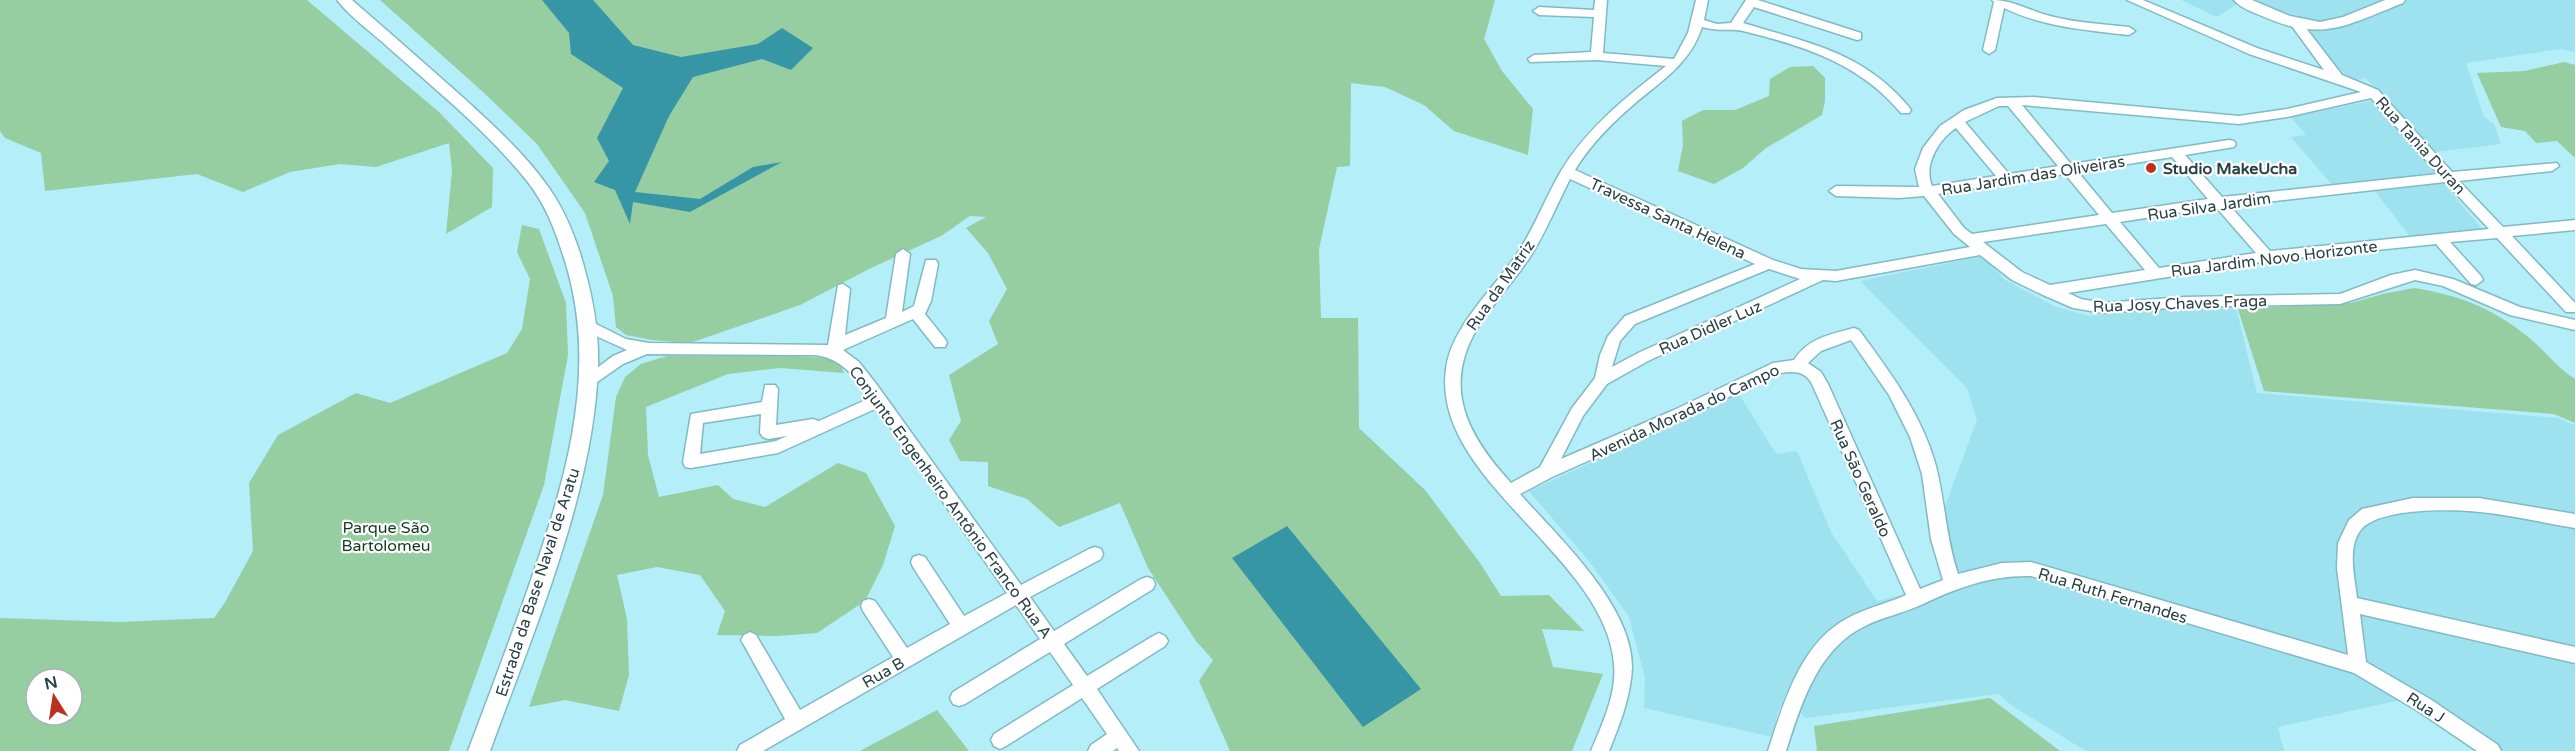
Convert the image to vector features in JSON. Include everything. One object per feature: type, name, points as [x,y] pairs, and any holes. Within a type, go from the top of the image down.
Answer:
[{"type":"main road","name":"Estrada da Base Naval de Aratu","points":[[344,0],[509,151],[551,203],[573,255],[584,291],[590,327],[590,381],[579,454],[561,523],[479,751]]},
{"type":"main road","points":[[2241,0],[2295,22],[2321,26],[2330,25],[2398,0]]},
{"type":"street","points":[[1598,56],[1601,0]]},
{"type":"street","name":"Rua da Matriz","points":[[1600,751],[1621,684],[1623,662],[1618,638],[1610,617],[1593,591],[1509,492],[1465,434],[1452,393],[1453,372],[1467,331],[1520,260],[1567,172],[1599,129],[1677,63],[1691,43],[1702,0]]},
{"type":"street","name":"Rua Tania Duran","points":[[2133,0],[2253,51],[2337,78],[2374,93],[2449,178],[2571,308]]},
{"type":"street","points":[[1737,25],[1752,1],[1857,36]]},
{"type":"street","points":[[1989,50],[1999,1],[2048,21],[2129,31]]},
{"type":"street","points":[[1539,11],[1600,14]]},
{"type":"street","points":[[1697,22],[1723,29],[1737,25],[1853,63],[1884,84],[1905,110]]},
{"type":"street","points":[[2295,22],[2337,78]]},
{"type":"street","points":[[1534,59],[1598,56],[1677,63]]},
{"type":"street","name":"Rua Josy Chaves Fraga","points":[[2374,93],[2287,113],[2239,120],[2052,102],[2011,101],[1982,107],[1957,121],[1936,139],[1924,159],[1923,180],[1948,219],[1970,239],[2017,276],[2078,304],[2103,308],[2184,302],[2328,300],[2354,297],[2403,277],[2416,275],[2439,280],[2511,309],[2575,325]]},
{"type":"street","points":[[2011,101],[2155,273]]},
{"type":"street","points":[[1957,121],[2006,180]]},
{"type":"street","name":"Rua Jardim das Oliveiras","points":[[1836,191],[1928,191],[2229,144]]},
{"type":"street","points":[[2175,153],[2267,256]]},
{"type":"street","name":"Rua Silva Jardim","points":[[1970,239],[2220,202],[2552,166]]},
{"type":"street","name":"Travessa Santa Helena","points":[[1567,172],[1768,264],[1801,274],[1820,276]]},
{"type":"street","name":"Rua Jardim Novo Horizonte","points":[[2049,291],[2267,256],[2574,226]]},
{"type":"street","points":[[2440,240],[2476,280]]},
{"type":"street","points":[[1820,276],[1836,276],[1984,249]]},
{"type":"street","points":[[893,322],[903,254]]},
{"type":"street","points":[[590,327],[623,344],[649,349],[834,348],[916,313],[923,306],[931,264]]},
{"type":"street","name":"Rua Didler Luz","points":[[1546,472],[1577,412],[1602,380],[1612,342],[1618,329],[1630,320],[1768,264]]},
{"type":"street","name":"Rua Didler Luz","points":[[1602,380],[1660,349],[1820,276]]},
{"type":"street","points":[[834,348],[843,288]]},
{"type":"street","points":[[916,313],[940,344]]},
{"type":"street","name":"Avenida Morada do Campo","points":[[1509,492],[1546,472],[1668,419],[1778,367],[1799,365],[1805,353],[1812,348],[1854,334],[1898,398],[1924,453],[1935,500],[1940,541],[1952,584]]},
{"type":"street","name":"Conjunto Engenheiro Antônio Franco Rua A","points":[[834,348],[852,363],[1125,744]]},
{"type":"street","points":[[590,381],[625,356],[649,349]]},
{"type":"street","name":"Rua São Geraldo","points":[[1799,365],[1816,375],[1916,599]]},
{"type":"street","points":[[770,389],[768,433],[832,422]]},
{"type":"street","points":[[768,407],[696,418],[691,462],[778,447],[879,400]]},
{"type":"street","points":[[2358,666],[2344,568],[2346,543],[2355,525],[2368,514],[2413,505],[2479,505],[2575,521]]},
{"type":"street","name":"Rua B","points":[[746,751],[1019,593],[1095,554]]},
{"type":"street","points":[[919,562],[961,626]]},
{"type":"street","name":"Rua Ruth Fernandes","points":[[1777,751],[1789,714],[1810,669],[1842,631],[1864,619],[1952,584],[2004,570],[2031,569],[2233,631],[2358,666]]},
{"type":"street","points":[[959,698],[1147,584]]},
{"type":"street","points":[[2350,604],[2575,656]]},
{"type":"street","points":[[869,606],[904,659]]},
{"type":"street","points":[[750,640],[796,722]]},
{"type":"street","points":[[1000,740],[1159,641]]},
{"type":"street","name":"Rua J","points":[[2358,666],[2424,705],[2492,751]]},
{"type":"street","points":[[1097,751],[1125,744]]},
{"type":"shaded area","points":[[542,0],[593,0],[633,45],[681,57],[758,44],[782,28],[813,48],[791,70],[762,59],[693,77],[669,116],[635,192],[700,199],[753,167],[782,162],[690,212],[633,202],[630,224],[615,190],[594,182],[609,161],[597,138],[623,88],[571,54],[569,33]]},
{"type":"shaded area","points":[[2181,0],[2243,0],[2217,17]]},
{"type":"shaded area","points":[[2245,0],[2575,0],[2575,52],[2561,49],[2466,63],[2484,117],[2494,124],[2501,144],[2418,154],[2483,230],[2411,238],[2369,183],[2333,186],[2291,137],[2306,135],[2291,117],[2385,98],[2365,78],[2353,81],[2332,63],[2311,36],[2313,22],[2270,11]]},
{"type":"shaded area","points":[[1983,256],[2005,280],[2056,307],[2089,316],[2160,310],[2236,308],[2257,393],[2557,418],[2575,425],[2575,751],[2502,751],[2465,729],[2468,743],[2400,700],[2278,727],[2284,751],[2086,751],[2014,707],[1998,694],[1805,718],[1791,702],[1784,702],[1778,712],[1773,737],[1644,708],[1645,678],[1629,617],[1589,561],[1529,491],[1739,394],[1776,454],[1797,451],[1831,532],[1877,601],[1919,591],[1953,576],[1941,517],[1977,420],[1967,388],[1860,281]]},
{"type":"shaded area","points":[[1287,526],[1421,689],[1363,727],[1232,558]]},
{"type":"green space","points":[[0,0],[307,0],[440,113],[493,168],[492,207],[446,234],[452,171],[449,143],[376,167],[340,164],[290,172],[243,192],[197,174],[45,191],[41,153],[5,138],[0,131]]},
{"type":"green space","points":[[380,0],[1495,0],[1484,39],[1502,71],[1533,109],[1528,155],[1454,131],[1424,105],[1385,87],[1351,83],[1350,166],[1337,167],[1319,249],[1321,318],[1358,318],[1359,428],[1425,490],[1480,563],[1501,596],[1549,595],[1584,631],[1542,629],[1553,667],[1603,674],[1572,751],[1230,751],[1199,681],[1213,660],[1196,641],[1148,568],[1120,503],[1059,527],[1027,499],[988,486],[988,462],[960,461],[949,440],[961,421],[949,375],[998,344],[989,321],[1007,289],[988,253],[966,228],[986,217],[970,216],[941,236],[871,268],[800,305],[690,343],[626,335],[616,327],[613,296],[585,213],[537,144],[483,92]]},
{"type":"green space","points":[[2564,62],[2575,65],[2575,158],[2557,141],[2536,143],[2525,131],[2501,127],[2477,73],[2524,71]]},
{"type":"green space","points":[[1813,66],[1825,78],[1825,101],[1822,115],[1766,148],[1743,168],[1714,184],[1678,171],[1683,145],[1682,121],[1703,110],[1735,110],[1769,96],[1770,79],[1790,67]]},
{"type":"green space","name":"Parque São Bartolomeu","points":[[522,225],[539,229],[566,303],[568,355],[544,485],[449,751],[0,751],[0,618],[119,622],[214,618],[253,551],[249,483],[278,435],[356,393],[390,403],[507,353],[522,329],[530,279],[517,252]]},
{"type":"green space","points":[[2414,288],[2472,303],[2510,324],[2530,339],[2575,379],[2575,423],[2554,414],[2264,391],[2238,309],[2351,303]]},
{"type":"green space","points":[[667,356],[797,356],[838,359],[844,373],[780,368],[728,374],[646,407],[648,455],[659,497],[718,485],[733,499],[765,507],[838,463],[866,473],[895,526],[883,565],[865,601],[817,633],[777,636],[717,635],[725,611],[700,575],[657,567],[617,575],[627,619],[629,675],[619,711],[565,700],[529,707],[603,495],[616,397],[625,377],[641,364]]},
{"type":"green space","points":[[1990,698],[2060,751],[1817,751],[1814,726]]},
{"type":"green space","points":[[937,710],[969,751],[860,751]]},
{"type":"place","name":"Studio MakeUcha","points":[[2151,168]]}]
